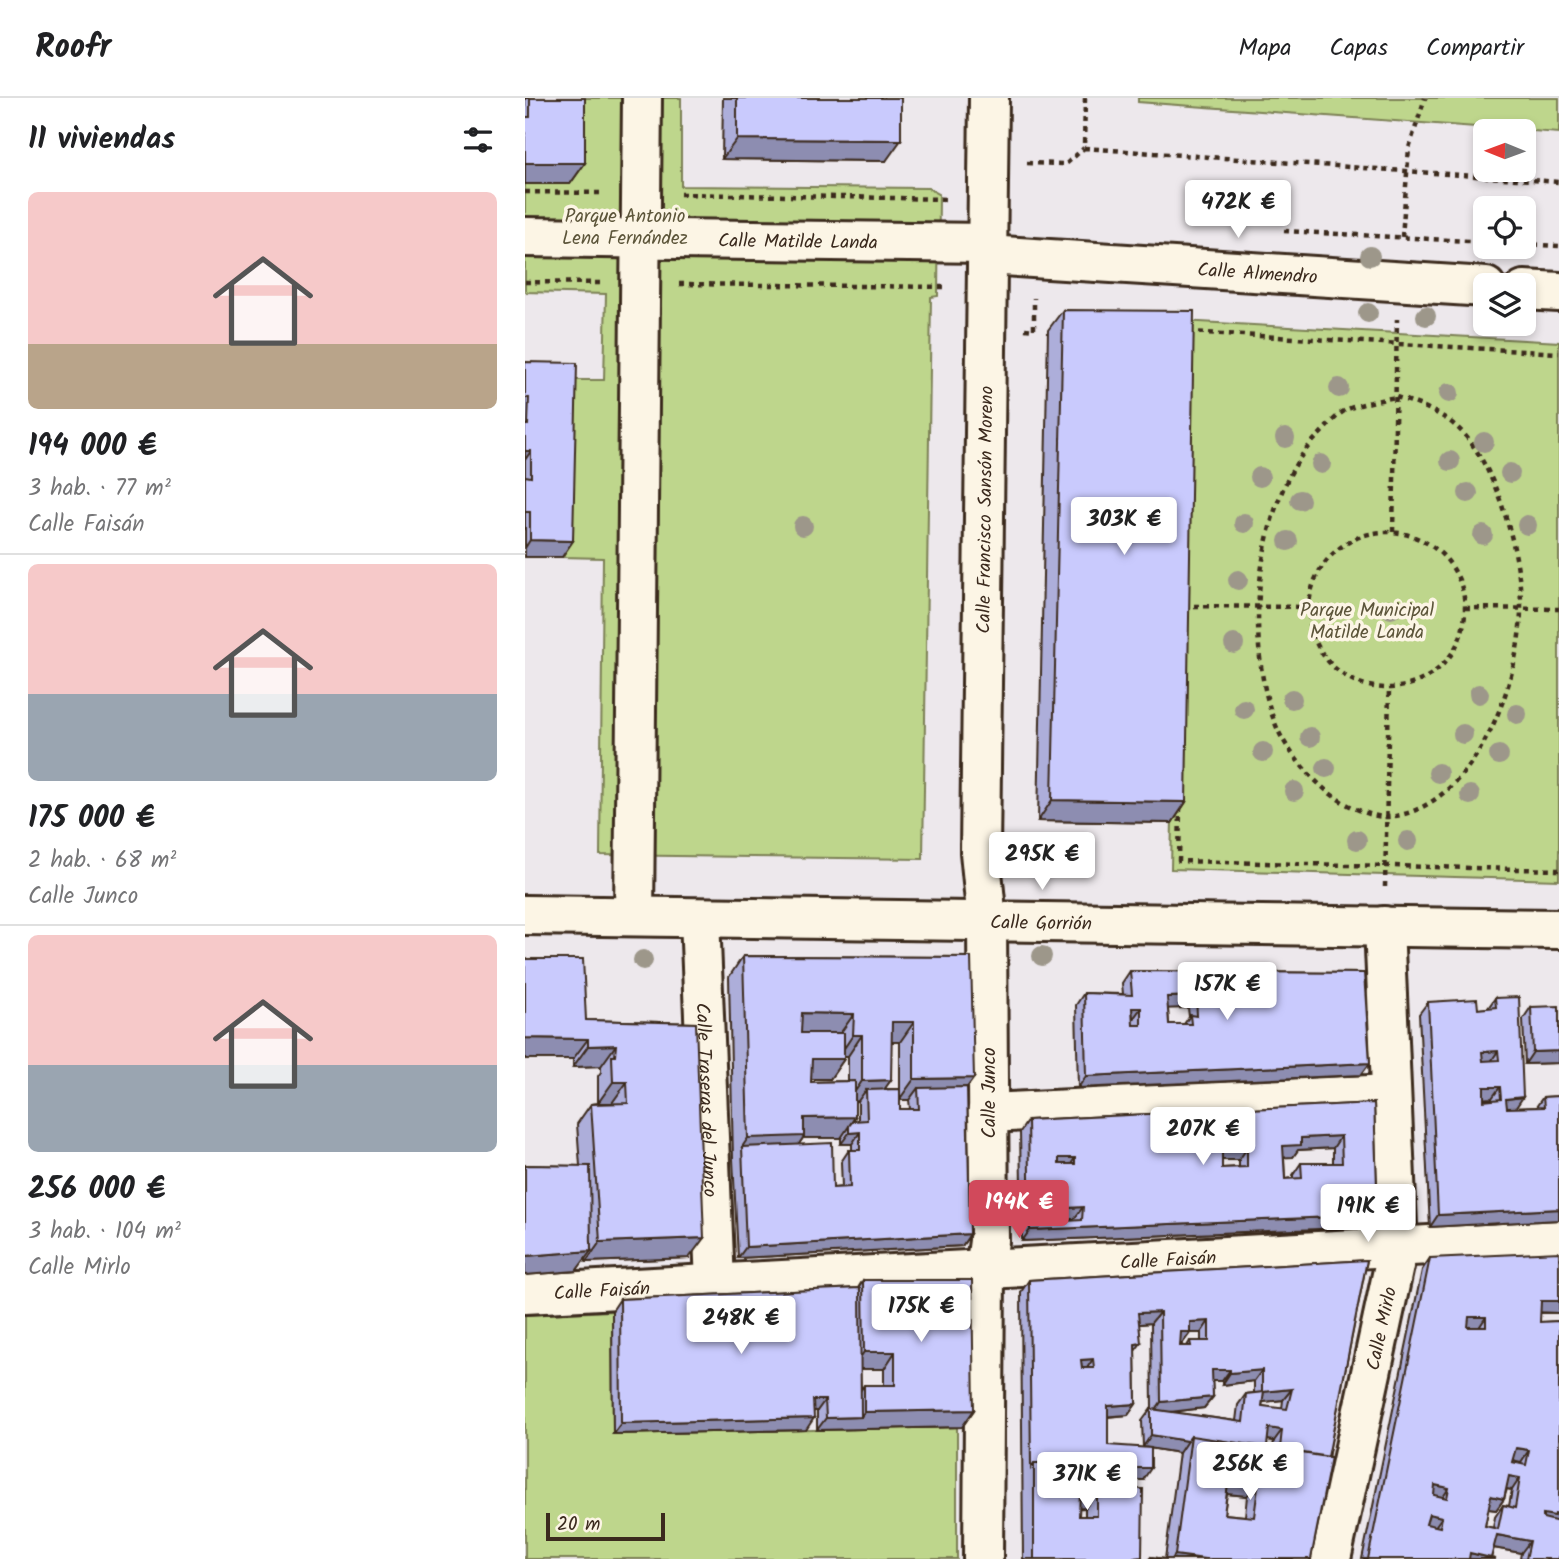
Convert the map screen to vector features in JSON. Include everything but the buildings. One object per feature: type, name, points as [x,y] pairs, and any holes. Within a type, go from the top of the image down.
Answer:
[{"type":"street","points":[[634,916],[642,98]]},
{"type":"street","name":"Calle Francisco Sansón Moreno","points":[[987,921],[980,852],[989,98]]},
{"type":"street","name":"Calle Matilde Landa","points":[[525,237],[641,239],[987,262]]},
{"type":"street","name":"Calle Almendro","points":[[987,262],[1473,286]]},
{"type":"street","points":[[1536,291],[1559,292]]},
{"type":"street","name":"Calle Gorrión","points":[[525,915],[1559,929]]},
{"type":"street","name":"Calle Traseras del Junco","points":[[701,918],[715,1284]]},
{"type":"street","name":"Calle Junco","points":[[983,1559],[985,1270],[989,1241],[987,921]]},
{"type":"street","name":"Calle Mirlo","points":[[1331,1559],[1398,1247],[1384,926]]},
{"type":"street","points":[[987,1113],[1391,1094]]},
{"type":"street","name":"Calle Faisán","points":[[525,1294],[1559,1238]]},
{"type":"path","points":[[1084,148],[1085,98]]},
{"type":"path","points":[[1393,532],[1398,281],[1409,148],[1425,98]]},
{"type":"path","points":[[988,162],[1066,164],[1084,148],[1559,182]]},
{"type":"path","points":[[525,192],[988,199]]},
{"type":"path","points":[[1536,245],[1559,246]]},
{"type":"path","points":[[525,282],[640,283],[987,262]]},
{"type":"path","points":[[1187,345],[1187,332],[1559,353]]},
{"type":"path","points":[[1396,397],[1424,405],[1462,432],[1495,484],[1508,523],[1521,609],[1517,645],[1503,699],[1474,760],[1451,790],[1422,808],[1386,817],[1349,807],[1320,788],[1279,731],[1261,665],[1259,607],[1262,555],[1277,498],[1304,449],[1346,409],[1396,397]]},
{"type":"path","points":[[1393,532],[1412,535],[1434,547],[1452,565],[1463,588],[1465,608],[1460,638],[1448,659],[1430,676],[1407,686],[1389,688],[1355,681],[1333,666],[1318,645],[1310,621],[1311,594],[1320,569],[1337,550],[1360,536],[1393,532]]},
{"type":"path","points":[[1183,619],[1184,592]]},
{"type":"path","points":[[1183,606],[1311,607]]},
{"type":"path","points":[[1465,608],[1559,609]]},
{"type":"path","points":[[1384,926],[1389,688]]},
{"type":"path","points":[[1180,794],[1179,861],[1559,870]]},
{"type":"green space","name":"Parque Antonio Lena Fernández","points":[[571,98],[681,98],[681,186],[928,188],[939,194],[938,296],[931,297],[923,859],[600,855],[603,558],[562,557],[565,380],[604,380],[606,294],[525,292],[525,184],[570,184]]},
{"type":"green space","points":[[1138,98],[1559,98],[1559,133],[1537,131],[1537,119],[1473,119],[1473,127],[1138,102]]},
{"type":"green space","name":"Parque Municipal Matilde Landa","points":[[1182,321],[1559,342],[1559,880],[1171,869]]},
{"type":"green space","points":[[612,1311],[613,1434],[957,1427],[957,1559],[525,1559],[525,1315]]}]
